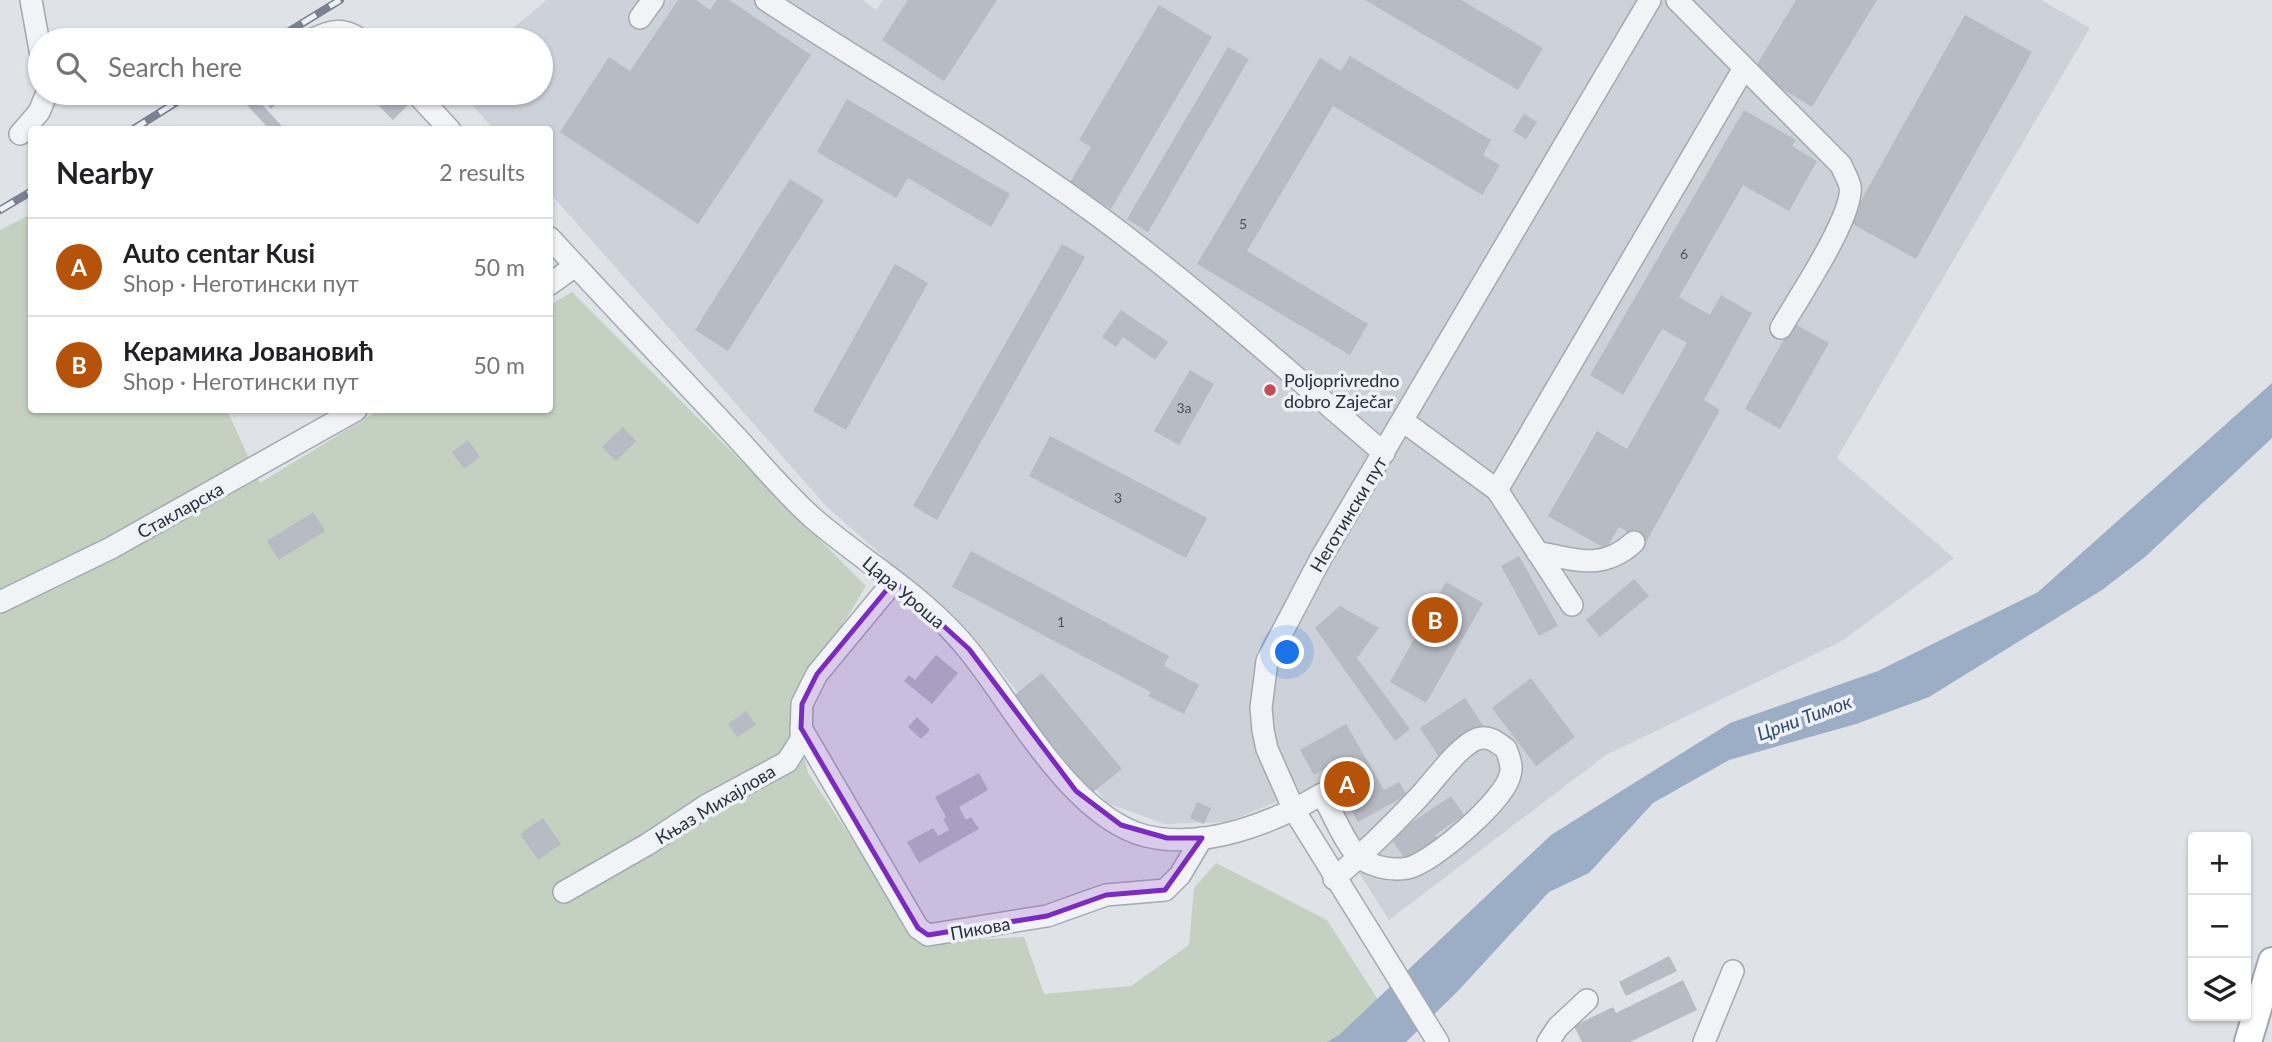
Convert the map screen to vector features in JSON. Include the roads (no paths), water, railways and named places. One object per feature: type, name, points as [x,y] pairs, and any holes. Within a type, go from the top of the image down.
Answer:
[{"type":"main road","points":[[2248,1042],[2272,961]]},
{"type":"street","points":[[31,0],[36,28]]},
{"type":"street","points":[[640,18],[653,0]]},
{"type":"street","points":[[766,0],[976,132],[1082,204],[1157,261],[1384,453]]},
{"type":"street","name":"Неготински пут","points":[[1438,1042],[1334,879],[1294,810],[1268,749],[1263,730],[1261,708],[1267,661],[1321,558],[1650,0]]},
{"type":"street","points":[[1677,0],[1841,165],[1850,186],[1847,205],[1837,230],[1781,328]]},
{"type":"street","points":[[1497,490],[1744,68]]},
{"type":"street","points":[[20,134],[42,105]]},
{"type":"street","points":[[427,105],[446,126]]},
{"type":"street","name":"Цара Уроша","points":[[553,241],[812,518],[894,581],[969,649],[1052,761],[1097,809],[1121,825],[1146,836],[1202,838],[1240,830],[1294,810],[1322,794],[1358,858]]},
{"type":"street","points":[[553,282],[575,266]]},
{"type":"street","name":"Стакларска","points":[[0,602],[111,548],[351,413]]},
{"type":"street","points":[[1404,421],[1497,490],[1572,605]]},
{"type":"street","points":[[1537,552],[1592,562],[1613,558],[1634,542]]},
{"type":"street","name":"Књаз Михајлова","points":[[564,892],[707,805],[787,762],[796,751],[802,704],[817,674],[894,581]]},
{"type":"street","name":"Пикова","points":[[801,728],[918,928],[928,935],[1047,916],[1115,893],[1165,890],[1180,875],[1202,838]]},
{"type":"street","points":[[1334,879],[1358,858],[1465,747],[1476,740],[1486,738],[1506,749],[1511,762],[1510,777],[1497,798],[1467,830],[1411,867],[1388,870],[1358,858]]},
{"type":"street","points":[[1704,1042],[1733,971]]},
{"type":"street","points":[[1549,1042],[1558,1027],[1587,1000]]},
{"type":"water","name":"Црни Тимок","points":[[2272,383],[2272,438],[2145,557],[2102,590],[1929,697],[1856,724],[1729,760],[1653,803],[1589,873],[1549,892],[1458,991],[1406,1042],[1327,1042],[1339,1035],[1551,835],[1730,723],[1878,671],[2038,592]]},
{"type":"railway","points":[[294,28],[340,0]]},
{"type":"railway","points":[[138,126],[172,105]]},
{"type":"railway","points":[[0,210],[28,193]]},
{"type":"place","name":"Poljoprivredno dobro Zaječar","points":[[1270,390]]},
{"type":"place","name":"Керамика Јовановић","points":[[1435,620]]},
{"type":"place","name":"Auto centar Kusi","points":[[1347,784]]}]
